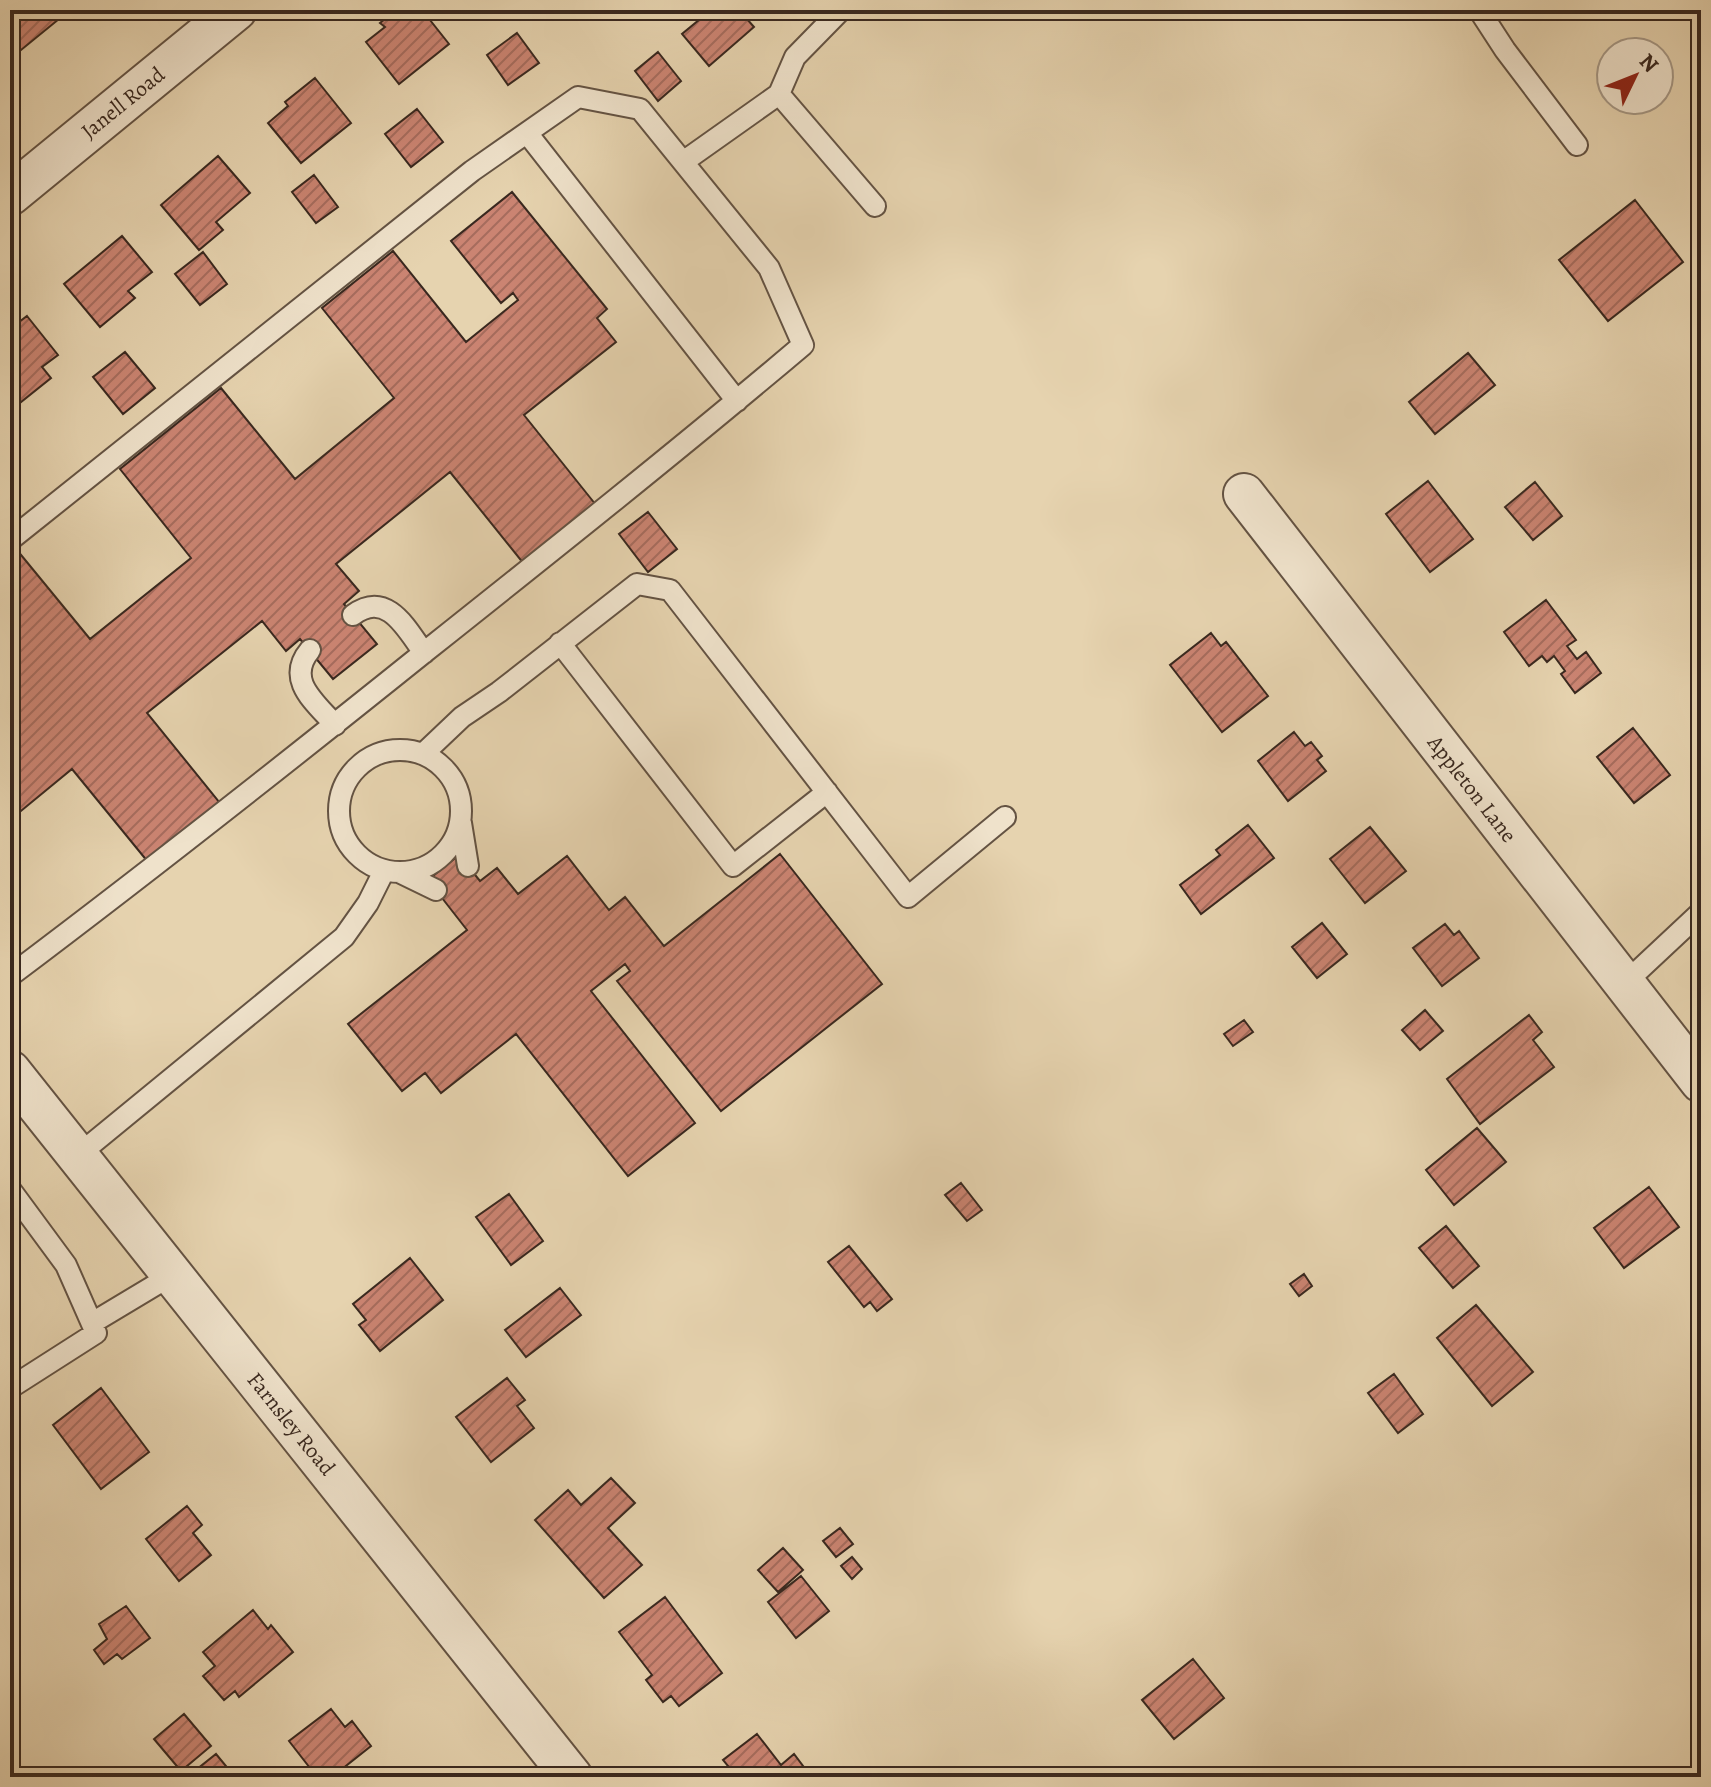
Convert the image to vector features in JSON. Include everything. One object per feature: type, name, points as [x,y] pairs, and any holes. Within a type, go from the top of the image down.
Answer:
[{"type":"street","name":"Janell Road","points":[[10,195],[236,10]]},
{"type":"street","name":"Appleton Lane","points":[[1244,494],[1701,1082]]},
{"type":"street","name":"Farnsley Road","points":[[10,1071],[572,1777]]},
{"type":"lane","points":[[683,162],[779,94],[795,57],[841,10]]},
{"type":"lane","points":[[1479,10],[1505,50],[1577,145]]},
{"type":"lane","points":[[779,94],[875,206]]},
{"type":"lane","points":[[10,540],[472,171],[578,97],[640,109],[769,268],[803,345],[688,443],[335,725],[153,869],[10,976]]},
{"type":"lane","points":[[527,133],[737,401]]},
{"type":"lane","points":[[423,754],[462,717],[637,584],[670,590],[908,897],[1005,817]]},
{"type":"lane","points":[[353,615],[364,607],[378,605],[392,612],[424,653]]},
{"type":"lane","points":[[560,643],[733,866],[827,792]]},
{"type":"lane","points":[[310,650],[300,661],[301,683],[335,725]]},
{"type":"lane","points":[[436,890],[362,861],[349,846],[340,828],[338,809],[342,789],[352,772],[385,751],[404,750],[423,754],[441,765],[455,782],[461,802],[468,866]]},
{"type":"lane","points":[[77,1156],[344,937],[392,872],[421,869],[440,859],[453,843],[461,823]]},
{"type":"lane","points":[[1624,984],[1701,912]]},
{"type":"lane","points":[[10,1189],[66,1265],[96,1333],[10,1388]]},
{"type":"lane","points":[[92,1323],[157,1284],[170,1272]]},
{"type":"building","points":[[10,10],[70,10],[10,59]]},
{"type":"building","points":[[396,10],[422,10],[449,44],[399,84],[366,42],[385,27],[380,23]]},
{"type":"building","points":[[711,10],[739,10],[754,27],[709,66],[682,34]]},
{"type":"building","points":[[517,33],[539,63],[508,85],[487,55]]},
{"type":"building","points":[[658,52],[681,81],[658,101],[635,71]]},
{"type":"building","points":[[315,78],[351,123],[301,163],[268,123],[288,106],[285,102]]},
{"type":"building","points":[[417,109],[443,142],[411,167],[385,134]]},
{"type":"building","points":[[218,156],[250,193],[216,222],[223,230],[199,250],[161,205]]},
{"type":"building","points":[[314,175],[338,207],[316,223],[292,192]]},
{"type":"building","points":[[512,192],[607,309],[597,318],[616,342],[524,415],[596,505],[524,564],[450,472],[336,564],[359,591],[344,604],[377,644],[333,679],[300,639],[286,651],[262,621],[147,713],[220,803],[148,862],[72,769],[10,820],[10,701],[16,696],[10,688],[10,556],[17,550],[90,639],[191,558],[120,469],[221,388],[295,479],[394,398],[322,308],[393,251],[466,342],[518,300],[513,293],[501,303],[451,241]]},
{"type":"building","points":[[1635,200],[1683,262],[1608,321],[1559,260]]},
{"type":"building","points":[[122,236],[152,272],[128,291],[135,298],[100,327],[64,284]]},
{"type":"building","points":[[203,252],[227,284],[200,305],[175,274]]},
{"type":"building","points":[[27,316],[58,355],[42,367],[51,378],[16,406],[10,399],[10,329]]},
{"type":"building","points":[[125,352],[155,388],[123,414],[93,377]]},
{"type":"building","points":[[1468,353],[1495,385],[1435,434],[1409,402]]},
{"type":"building","points":[[1428,481],[1473,539],[1430,572],[1386,514]]},
{"type":"building","points":[[1535,482],[1562,516],[1533,540],[1505,507]]},
{"type":"building","points":[[648,512],[677,549],[648,572],[619,534]]},
{"type":"building","points":[[1546,600],[1576,640],[1567,646],[1577,659],[1586,652],[1601,673],[1575,693],[1561,674],[1565,671],[1554,656],[1547,662],[1542,656],[1529,666],[1504,632]]},
{"type":"building","points":[[1211,633],[1221,646],[1226,642],[1268,696],[1222,732],[1170,665]]},
{"type":"building","points":[[1633,728],[1670,775],[1634,803],[1597,757]]},
{"type":"building","points":[[1294,732],[1305,746],[1311,742],[1322,756],[1317,760],[1326,771],[1288,801],[1258,761]]},
{"type":"building","points":[[1248,825],[1274,858],[1201,914],[1180,885],[1220,855],[1216,850]]},
{"type":"building","points":[[1370,827],[1406,871],[1365,903],[1330,859]]},
{"type":"building","points":[[780,854],[882,984],[721,1111],[617,981],[630,971],[625,964],[591,991],[695,1123],[628,1176],[516,1034],[441,1093],[425,1073],[402,1091],[348,1024],[467,930],[428,880],[459,855],[480,881],[497,868],[518,894],[567,856],[609,910],[625,897],[664,946]]},
{"type":"building","points":[[1322,923],[1347,954],[1317,978],[1292,947]]},
{"type":"building","points":[[1445,924],[1454,935],[1459,931],[1479,958],[1442,986],[1413,948]]},
{"type":"building","points":[[1425,1010],[1443,1031],[1420,1050],[1402,1030]]},
{"type":"building","points":[[1529,1015],[1542,1032],[1533,1040],[1554,1067],[1480,1124],[1447,1079]]},
{"type":"building","points":[[1244,1020],[1253,1032],[1233,1046],[1224,1034]]},
{"type":"building","points":[[1477,1128],[1506,1162],[1454,1205],[1426,1170]]},
{"type":"building","points":[[961,1183],[982,1210],[967,1221],[945,1195]]},
{"type":"building","points":[[1649,1187],[1679,1227],[1624,1268],[1594,1228]]},
{"type":"building","points":[[509,1194],[543,1241],[511,1265],[476,1217]]},
{"type":"building","points":[[1446,1226],[1479,1266],[1453,1288],[1419,1248]]},
{"type":"building","points":[[849,1246],[892,1299],[877,1311],[870,1302],[864,1307],[828,1262]]},
{"type":"building","points":[[410,1258],[443,1300],[380,1351],[359,1325],[366,1320],[353,1304]]},
{"type":"building","points":[[1304,1274],[1312,1286],[1299,1296],[1290,1284]]},
{"type":"building","points":[[560,1288],[581,1315],[526,1357],[505,1330]]},
{"type":"building","points":[[1476,1305],[1533,1372],[1492,1406],[1437,1338]]},
{"type":"building","points":[[1394,1374],[1423,1414],[1398,1433],[1368,1393]]},
{"type":"building","points":[[507,1378],[525,1400],[517,1406],[534,1428],[491,1462],[456,1417]]},
{"type":"building","points":[[101,1388],[149,1452],[101,1489],[53,1425]]},
{"type":"building","points":[[611,1478],[635,1503],[608,1528],[642,1565],[604,1598],[535,1520],[568,1490],[581,1505]]},
{"type":"building","points":[[187,1506],[202,1525],[193,1533],[211,1555],[179,1581],[146,1539]]},
{"type":"building","points":[[840,1528],[853,1544],[836,1557],[823,1541]]},
{"type":"building","points":[[783,1548],[803,1570],[778,1592],[758,1570]]},
{"type":"building","points":[[852,1557],[862,1569],[852,1579],[841,1566]]},
{"type":"building","points":[[801,1576],[829,1611],[796,1638],[768,1602]]},
{"type":"building","points":[[665,1597],[722,1673],[679,1706],[671,1696],[663,1702],[646,1680],[652,1675],[619,1632]]},
{"type":"building","points":[[126,1606],[150,1638],[122,1659],[117,1654],[104,1664],[94,1650],[107,1639],[99,1624]]},
{"type":"building","points":[[253,1610],[268,1629],[271,1625],[293,1652],[239,1697],[235,1691],[224,1700],[203,1676],[215,1666],[203,1652]]},
{"type":"building","points":[[1193,1659],[1224,1698],[1174,1739],[1142,1700]]},
{"type":"building","points":[[331,1709],[345,1727],[352,1721],[371,1746],[332,1777],[317,1777],[289,1741]]},
{"type":"building","points":[[184,1714],[211,1746],[181,1771],[154,1739]]},
{"type":"building","points":[[757,1734],[781,1765],[794,1754],[803,1766],[792,1777],[737,1777],[723,1760]]},
{"type":"building","points":[[216,1754],[235,1777],[187,1777]]}]
